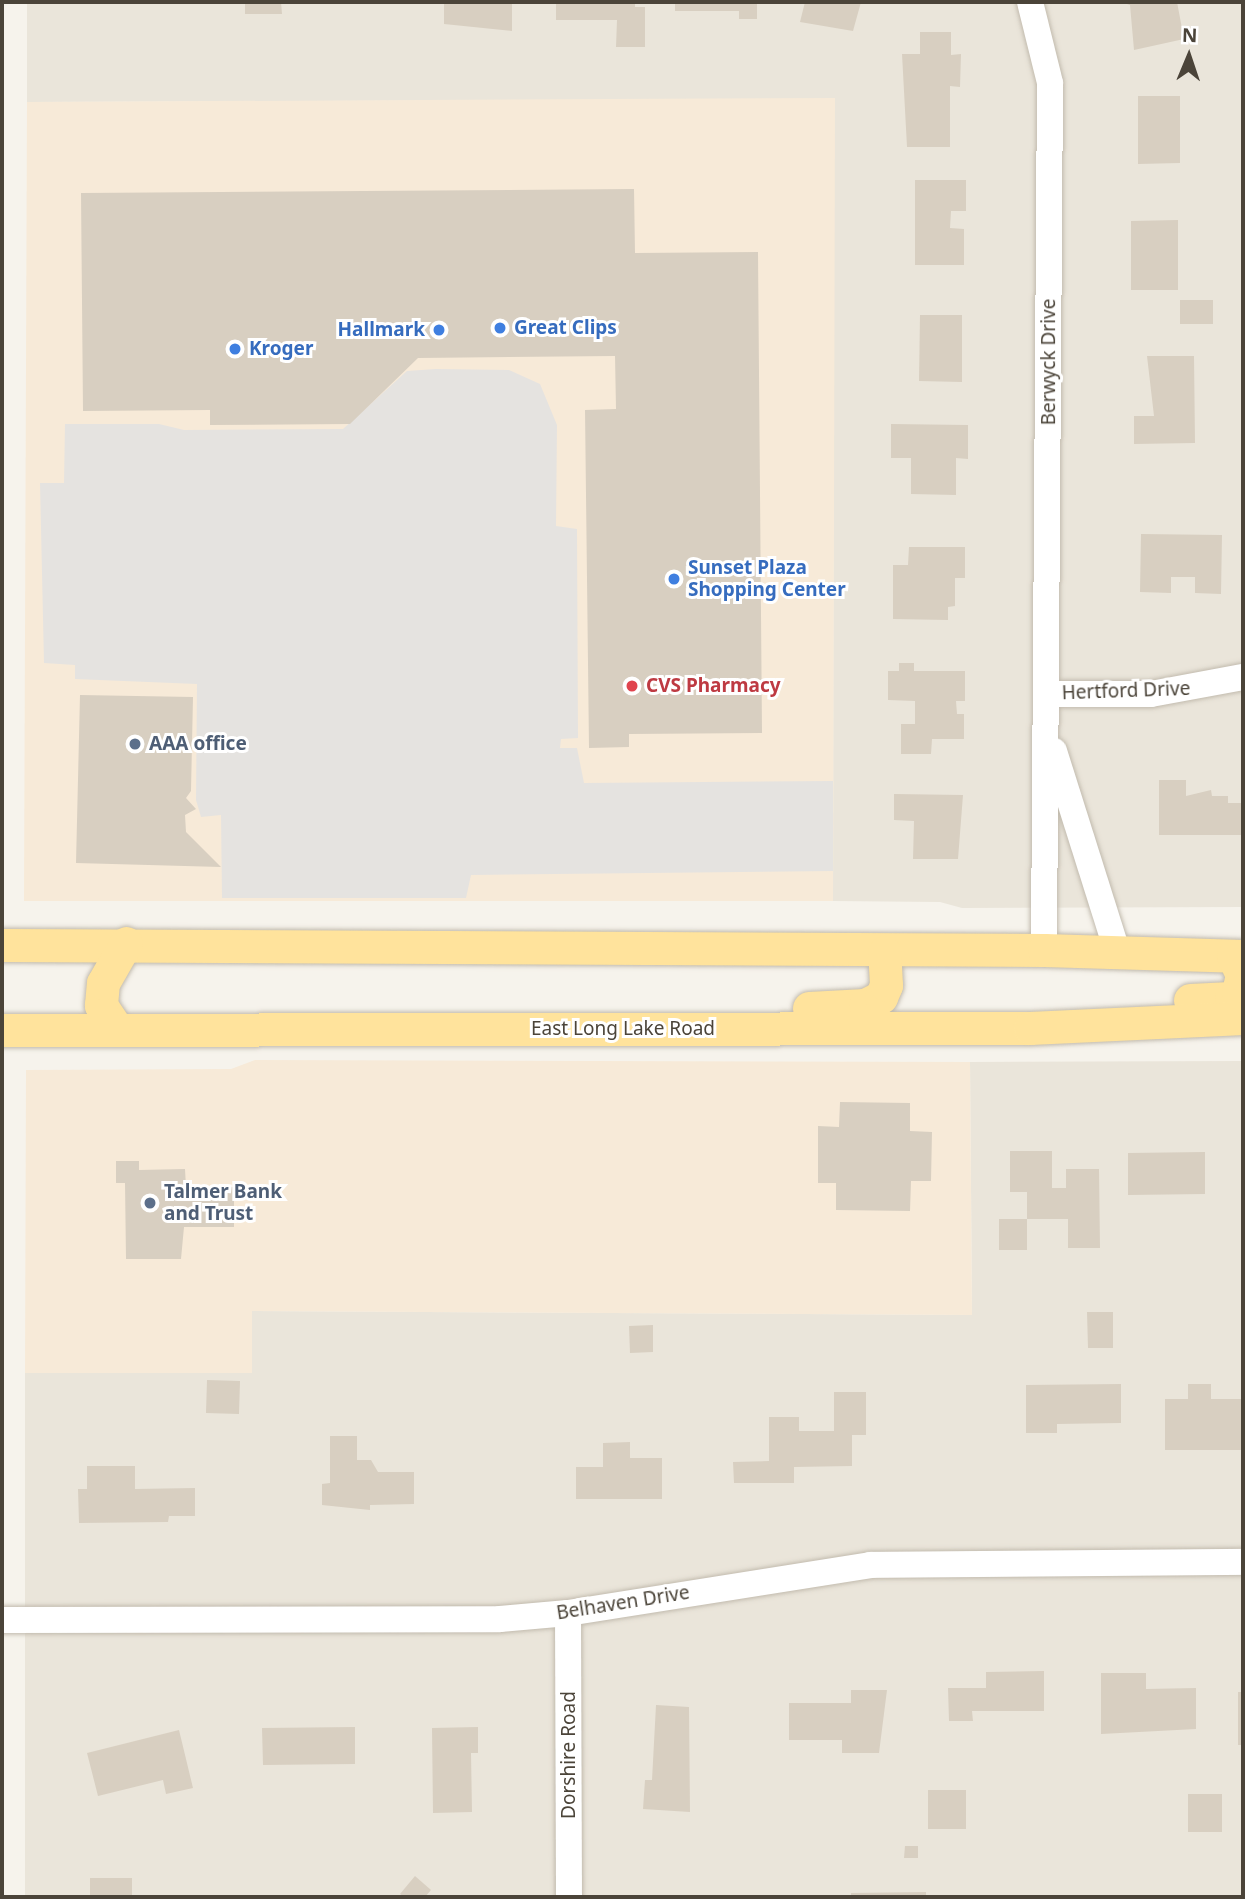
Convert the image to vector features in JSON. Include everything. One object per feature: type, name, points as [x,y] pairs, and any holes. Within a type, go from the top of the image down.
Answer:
[{"type":"main road","points":[[117,1030],[101,1005],[103,983],[126,943]]},
{"type":"main road","points":[[2,945],[126,943],[884,952],[1044,950],[1238,956],[1242,975],[1231,998],[1038,1006],[1012,1015],[1006,1028]]},
{"type":"main road","points":[[315,1030],[378,1009],[865,1006],[881,997],[886,985],[884,952]]},
{"type":"main road","name":"East Long Lake Road","points":[[2,1030],[1006,1028],[1243,1017]]},
{"type":"street","name":"Berwyck Drive","points":[[1030,2],[1050,83],[1048,725],[1044,950]]},
{"type":"street","name":"Hertford Drive","points":[[1048,694],[1151,694],[1243,677]]},
{"type":"street","name":"Berwyck Drive","points":[[1048,725],[1067,803],[1117,951]]},
{"type":"street","name":"Belhaven Drive","points":[[2,1620],[402,1622],[568,1614],[870,1565],[1243,1562]]},
{"type":"street","name":"Dorshire Road","points":[[568,1614],[569,1897]]},
{"type":"shaded area","points":[[27,2],[1243,2],[1243,907],[962,908],[940,902],[833,901],[834,99],[27,102]]},
{"type":"shaded area","points":[[835,98],[833,901],[24,901],[27,102]]},
{"type":"shaded area","points":[[509,370],[540,384],[557,425],[556,526],[577,529],[578,738],[561,739],[560,748],[577,748],[584,783],[833,781],[833,871],[471,875],[466,898],[222,898],[221,815],[201,817],[196,800],[197,684],[75,679],[75,665],[44,663],[40,483],[64,483],[65,424],[159,424],[184,430],[343,429],[407,371]]},
{"type":"shaded area","points":[[255,1060],[970,1062],[972,1315],[252,1311],[252,1373],[25,1373],[26,1070],[231,1069]]},
{"type":"shaded area","points":[[1243,1061],[1243,1897],[25,1897],[25,1373],[251,1373],[251,1311],[972,1315],[970,1062]]},
{"type":"building","points":[[245,2],[281,2],[282,14],[245,14]]},
{"type":"building","points":[[444,2],[512,2],[512,31],[444,24]]},
{"type":"building","points":[[556,2],[635,2],[635,7],[645,7],[645,47],[616,47],[617,20],[556,20]]},
{"type":"building","points":[[675,2],[757,2],[757,19],[739,19],[739,11],[675,11]]},
{"type":"building","points":[[805,2],[861,2],[853,31],[800,22]]},
{"type":"building","points":[[1121,2],[1177,2],[1184,39],[1134,50],[1130,5]]},
{"type":"building","points":[[920,32],[951,32],[951,55],[961,54],[960,87],[950,86],[950,147],[907,147],[902,54],[920,54]]},
{"type":"building","points":[[1138,96],[1180,96],[1180,163],[1138,164]]},
{"type":"building","points":[[915,180],[966,180],[966,211],[951,211],[950,228],[964,229],[964,265],[915,265]]},
{"type":"building","name":"Sunset Plaza Shopping Center","points":[[634,189],[635,253],[758,252],[762,733],[629,734],[629,747],[589,748],[585,410],[616,409],[615,356],[418,358],[350,424],[210,425],[210,410],[83,411],[81,193]]},
{"type":"building","points":[[1178,220],[1178,290],[1131,290],[1131,221]]},
{"type":"building","points":[[1180,300],[1213,300],[1213,324],[1180,324]]},
{"type":"building","points":[[920,315],[962,315],[962,382],[919,381]]},
{"type":"building","points":[[1147,356],[1194,356],[1195,443],[1134,444],[1134,416],[1154,416]]},
{"type":"building","points":[[891,424],[968,425],[968,459],[956,458],[956,495],[911,494],[911,458],[891,458]]},
{"type":"building","points":[[1141,534],[1222,535],[1221,594],[1195,593],[1195,577],[1171,577],[1171,593],[1140,592]]},
{"type":"building","points":[[909,547],[965,547],[965,578],[955,578],[955,606],[948,607],[948,620],[893,619],[893,565],[908,565]]},
{"type":"building","points":[[899,663],[914,663],[914,671],[965,671],[965,701],[956,701],[957,714],[964,714],[964,739],[932,739],[931,754],[901,754],[901,724],[915,724],[915,701],[888,700],[888,671],[899,671]]},
{"type":"building","name":"AAA office","points":[[80,695],[193,697],[191,791],[186,798],[196,809],[185,815],[186,832],[221,867],[76,863]]},
{"type":"building","points":[[1159,780],[1186,780],[1186,796],[1211,790],[1212,796],[1228,796],[1228,803],[1242,803],[1242,835],[1159,835]]},
{"type":"building","points":[[894,794],[963,795],[958,859],[913,859],[914,821],[894,820]]},
{"type":"building","points":[[840,1102],[910,1103],[910,1131],[932,1132],[931,1181],[911,1181],[910,1211],[836,1210],[836,1183],[818,1183],[818,1126],[839,1127]]},
{"type":"building","points":[[1010,1151],[1052,1151],[1052,1188],[1066,1188],[1066,1169],[1099,1169],[1100,1248],[1068,1248],[1068,1219],[1027,1219],[1027,1192],[1010,1192]]},
{"type":"building","points":[[1205,1152],[1205,1194],[1128,1195],[1128,1153]]},
{"type":"building","points":[[116,1161],[139,1161],[139,1170],[185,1169],[186,1187],[234,1187],[234,1227],[184,1227],[181,1259],[126,1259],[125,1183],[116,1183]]},
{"type":"building","points":[[999,1219],[1027,1219],[1027,1250],[999,1250]]},
{"type":"building","points":[[1087,1312],[1113,1312],[1113,1348],[1088,1348]]},
{"type":"building","points":[[653,1325],[653,1352],[630,1353],[629,1326]]},
{"type":"building","points":[[207,1380],[240,1381],[239,1414],[206,1413]]},
{"type":"building","points":[[1121,1384],[1121,1423],[1057,1424],[1057,1433],[1026,1433],[1026,1385]]},
{"type":"building","points":[[1188,1384],[1211,1384],[1211,1399],[1243,1399],[1243,1450],[1165,1450],[1165,1399],[1188,1399]]},
{"type":"building","points":[[834,1392],[866,1392],[866,1435],[852,1435],[852,1466],[794,1467],[794,1483],[734,1483],[733,1462],[769,1461],[769,1417],[799,1417],[799,1431],[834,1431]]},
{"type":"building","points":[[330,1436],[357,1436],[357,1460],[371,1460],[378,1472],[414,1472],[414,1504],[370,1505],[370,1510],[322,1505],[322,1484],[330,1483]]},
{"type":"building","points":[[630,1442],[630,1458],[662,1458],[662,1499],[576,1499],[576,1467],[603,1467],[603,1443]]},
{"type":"building","points":[[87,1466],[135,1466],[135,1489],[195,1488],[195,1516],[169,1516],[168,1522],[79,1523],[78,1489],[87,1489]]},
{"type":"building","points":[[1044,1671],[1044,1711],[972,1711],[973,1721],[949,1721],[948,1688],[986,1688],[986,1672]]},
{"type":"building","points":[[1101,1673],[1146,1673],[1146,1689],[1196,1688],[1196,1729],[1101,1734]]},
{"type":"building","points":[[851,1690],[887,1690],[879,1753],[842,1753],[842,1740],[789,1740],[789,1703],[851,1703]]},
{"type":"building","points":[[1238,1692],[1243,1692],[1243,1745],[1238,1745]]},
{"type":"building","points":[[656,1705],[689,1707],[690,1812],[643,1809],[645,1780],[652,1780]]},
{"type":"building","points":[[355,1727],[355,1764],[263,1765],[262,1728]]},
{"type":"building","points":[[478,1727],[478,1753],[471,1753],[472,1812],[433,1813],[432,1728]]},
{"type":"building","points":[[179,1730],[193,1788],[166,1794],[163,1780],[98,1796],[87,1753]]},
{"type":"building","points":[[928,1790],[966,1790],[966,1829],[928,1829]]},
{"type":"building","points":[[1188,1794],[1222,1794],[1222,1832],[1188,1832]]},
{"type":"building","points":[[905,1846],[918,1846],[918,1858],[904,1858]]},
{"type":"building","points":[[415,1876],[431,1890],[425,1897],[404,1897],[400,1894]]},
{"type":"building","points":[[90,1878],[132,1878],[132,1897],[90,1897]]},
{"type":"building","points":[[926,1892],[926,1897],[851,1897],[851,1893]]},
{"type":"place","name":"Great Clips","points":[[500,328]]},
{"type":"place","name":"Hallmark","points":[[439,330]]},
{"type":"place","name":"Kroger","points":[[235,349]]},
{"type":"place","name":"Sunset Plaza Shopping Center","points":[[674,579]]},
{"type":"place","name":"CVS Pharmacy","points":[[632,686]]},
{"type":"place","name":"AAA office","points":[[135,744]]},
{"type":"place","name":"Talmer Bank and Trust","points":[[150,1203]]}]
